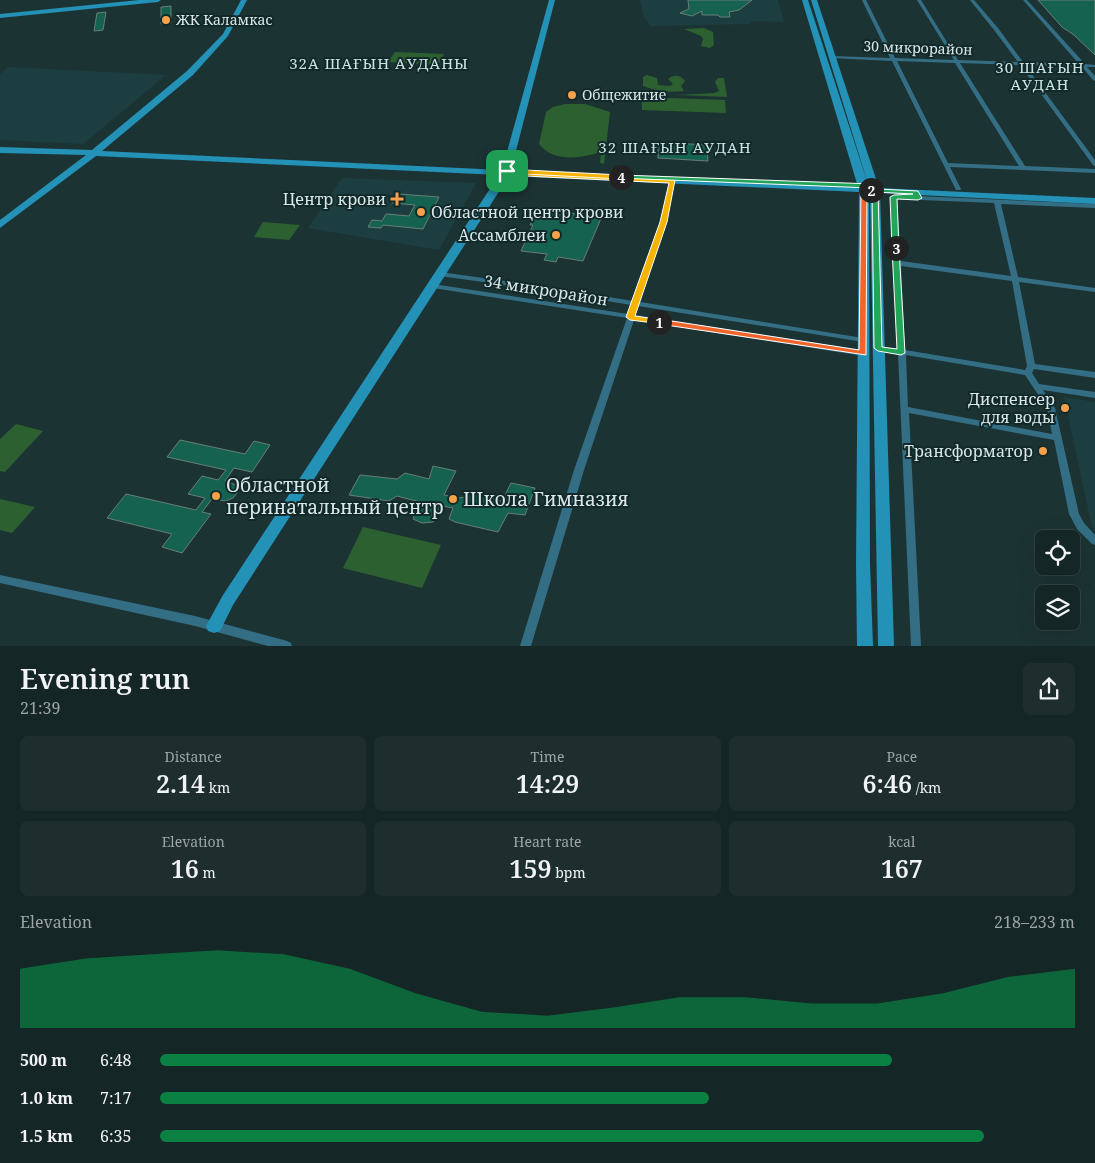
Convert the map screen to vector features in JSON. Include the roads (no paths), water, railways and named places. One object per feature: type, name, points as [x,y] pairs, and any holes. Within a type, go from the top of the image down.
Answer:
[{"type":"main road","points":[[37,11],[126,0]]},
{"type":"main road","points":[[0,14],[158,0]]},
{"type":"main road","points":[[0,220],[91,152],[194,64],[222,35],[239,0]]},
{"type":"main road","points":[[0,225],[200,64],[226,35],[244,0]]},
{"type":"main road","points":[[504,173],[521,93],[547,0]]},
{"type":"main road","points":[[214,626],[228,600],[433,286],[504,173],[552,0]]},
{"type":"main road","points":[[805,0],[869,188],[863,346],[865,646]]},
{"type":"main road","points":[[814,0],[869,188],[878,348],[886,646]]},
{"type":"main road","points":[[0,150],[91,152],[672,182],[958,189],[1095,196]]},
{"type":"main road","points":[[504,173],[869,188],[917,195],[1094,206]]},
{"type":"street","points":[[864,0],[958,189]]},
{"type":"street","points":[[919,0],[1023,168]]},
{"type":"street","points":[[972,0],[996,28],[1095,164]]},
{"type":"street","points":[[1025,0],[1095,79]]},
{"type":"street","name":"30 микрорайон","points":[[830,57],[1095,66]]},
{"type":"street","points":[[947,164],[1095,171]]},
{"type":"street","points":[[525,646],[580,470],[663,222],[672,182]]},
{"type":"street","points":[[916,646],[894,197],[917,195],[1094,206]]},
{"type":"street","points":[[997,201],[1015,279],[1030,369],[1037,386],[1051,408],[1074,514],[1080,526],[1095,541]]},
{"type":"street","points":[[897,262],[1095,290]]},
{"type":"street","points":[[440,274],[635,304],[863,346]]},
{"type":"street","name":"34 микрорайон","points":[[433,286],[630,317],[863,346]]},
{"type":"street","points":[[878,348],[901,353],[1095,376]]},
{"type":"street","points":[[1037,386],[1095,395]]},
{"type":"street","points":[[904,409],[1058,438]]},
{"type":"street","points":[[0,579],[214,626],[287,646]]},
{"type":"place","name":"ЖК Каламкас","points":[[166,20]]},
{"type":"place","name":"Общежитие","points":[[572,95]]},
{"type":"place","name":"Центр крови","points":[[397,199]]},
{"type":"place","name":"Областной центр крови","points":[[421,212]]},
{"type":"place","name":"Ассамблеи","points":[[556,235]]},
{"type":"place","name":"Диспенсер для воды","points":[[1065,408]]},
{"type":"place","name":"Трансформатор","points":[[1043,451]]},
{"type":"place","name":"Областной перинатальный центр","points":[[216,496]]},
{"type":"place","name":"Школа Гимназия","points":[[453,499]]},
{"type":"district","name":"32А ШАҒЫН АУДАНЫ","points":[[379,64]]},
{"type":"district","name":"30 ШАҒЫН АУДАН","points":[[1040,76]]},
{"type":"district","name":"32 ШАҒЫН АУДАН","points":[[675,148]]}]
